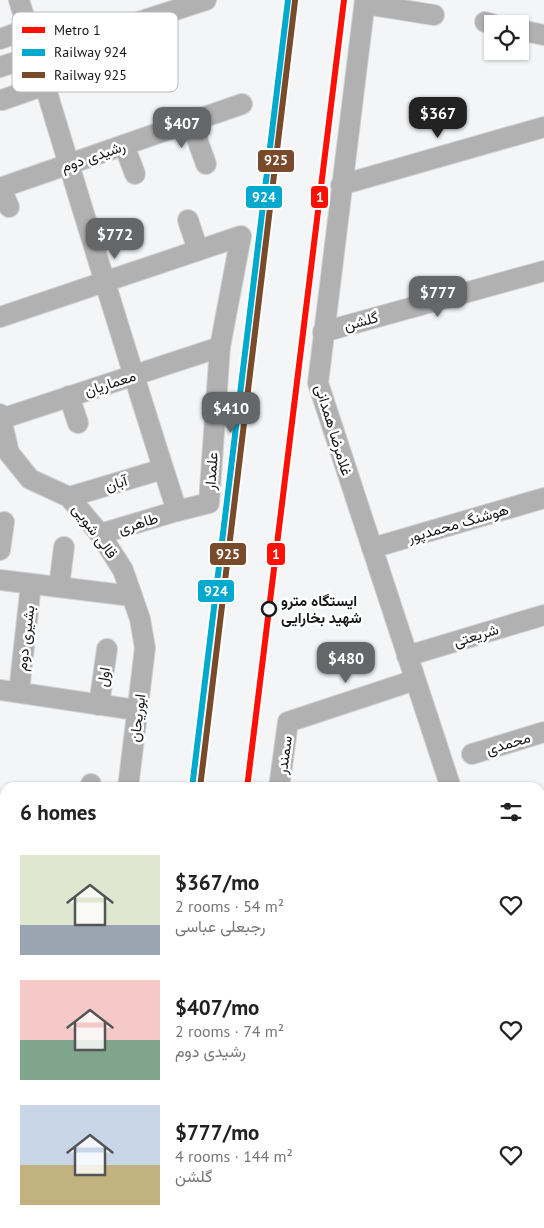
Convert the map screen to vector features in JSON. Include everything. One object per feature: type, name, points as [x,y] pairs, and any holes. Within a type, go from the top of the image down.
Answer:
[{"type":"street","points":[[19,0],[23,12]]},
{"type":"street","points":[[170,12],[206,0]]},
{"type":"street","points":[[365,2],[434,15]]},
{"type":"street","name":"غلامرضا همدانی","points":[[365,2],[318,384],[449,782]]},
{"type":"street","points":[[529,32],[544,35]]},
{"type":"street","points":[[0,39],[12,35]]},
{"type":"street","points":[[0,67],[12,63]]},
{"type":"street","points":[[2,100],[27,92]]},
{"type":"street","points":[[47,92],[176,511]]},
{"type":"street","name":"رشیدی دوم","points":[[1,188],[242,104]]},
{"type":"street","points":[[192,122],[206,164]]},
{"type":"street","points":[[341,185],[544,127]]},
{"type":"street","points":[[124,145],[135,174]]},
{"type":"street","points":[[1,188],[9,207]]},
{"type":"street","points":[[0,317],[198,250],[188,220]]},
{"type":"street","name":"علمدار","points":[[176,511],[209,503],[220,347],[241,236],[198,250]]},
{"type":"street","name":"گلشن","points":[[323,332],[544,271]]},
{"type":"street","name":"معماریان","points":[[0,417],[220,347]]},
{"type":"street","points":[[69,396],[78,423]]},
{"type":"street","name":"قالی شویی","points":[[0,417],[9,454],[30,479],[68,497],[100,534],[123,570],[140,620],[145,648]]},
{"type":"street","name":"آبان","points":[[68,497],[163,469]]},
{"type":"street","name":"هوشنگ محمدپور","points":[[372,548],[544,498]]},
{"type":"street","name":"طاهری","points":[[100,534],[176,511]]},
{"type":"street","points":[[0,550],[4,522]]},
{"type":"street","points":[[59,587],[64,547]]},
{"type":"street","points":[[0,580],[132,596]]},
{"type":"street","name":"بشیری دوم","points":[[9,691],[31,584]]},
{"type":"street","name":"شریعتی","points":[[407,656],[544,615]]},
{"type":"street","name":"ابوریحان","points":[[129,782],[145,648]]},
{"type":"street","name":"اول","points":[[99,705],[108,649]]},
{"type":"street","name":"سمندر","points":[[280,782],[288,722],[415,680]]},
{"type":"street","points":[[9,691],[128,709]]},
{"type":"street","name":"محمدی","points":[[472,754],[544,732]]},
{"type":"metro line","name":"1","points":[[248,782],[344,0]]},
{"type":"rail line","name":"924","points":[[193,782],[288,0]]},
{"type":"rail line","name":"925","points":[[201,782],[295,1]]},
{"type":"place","name":"ایستگاه مترو شهید بخارایی","points":[[269,609]]}]
